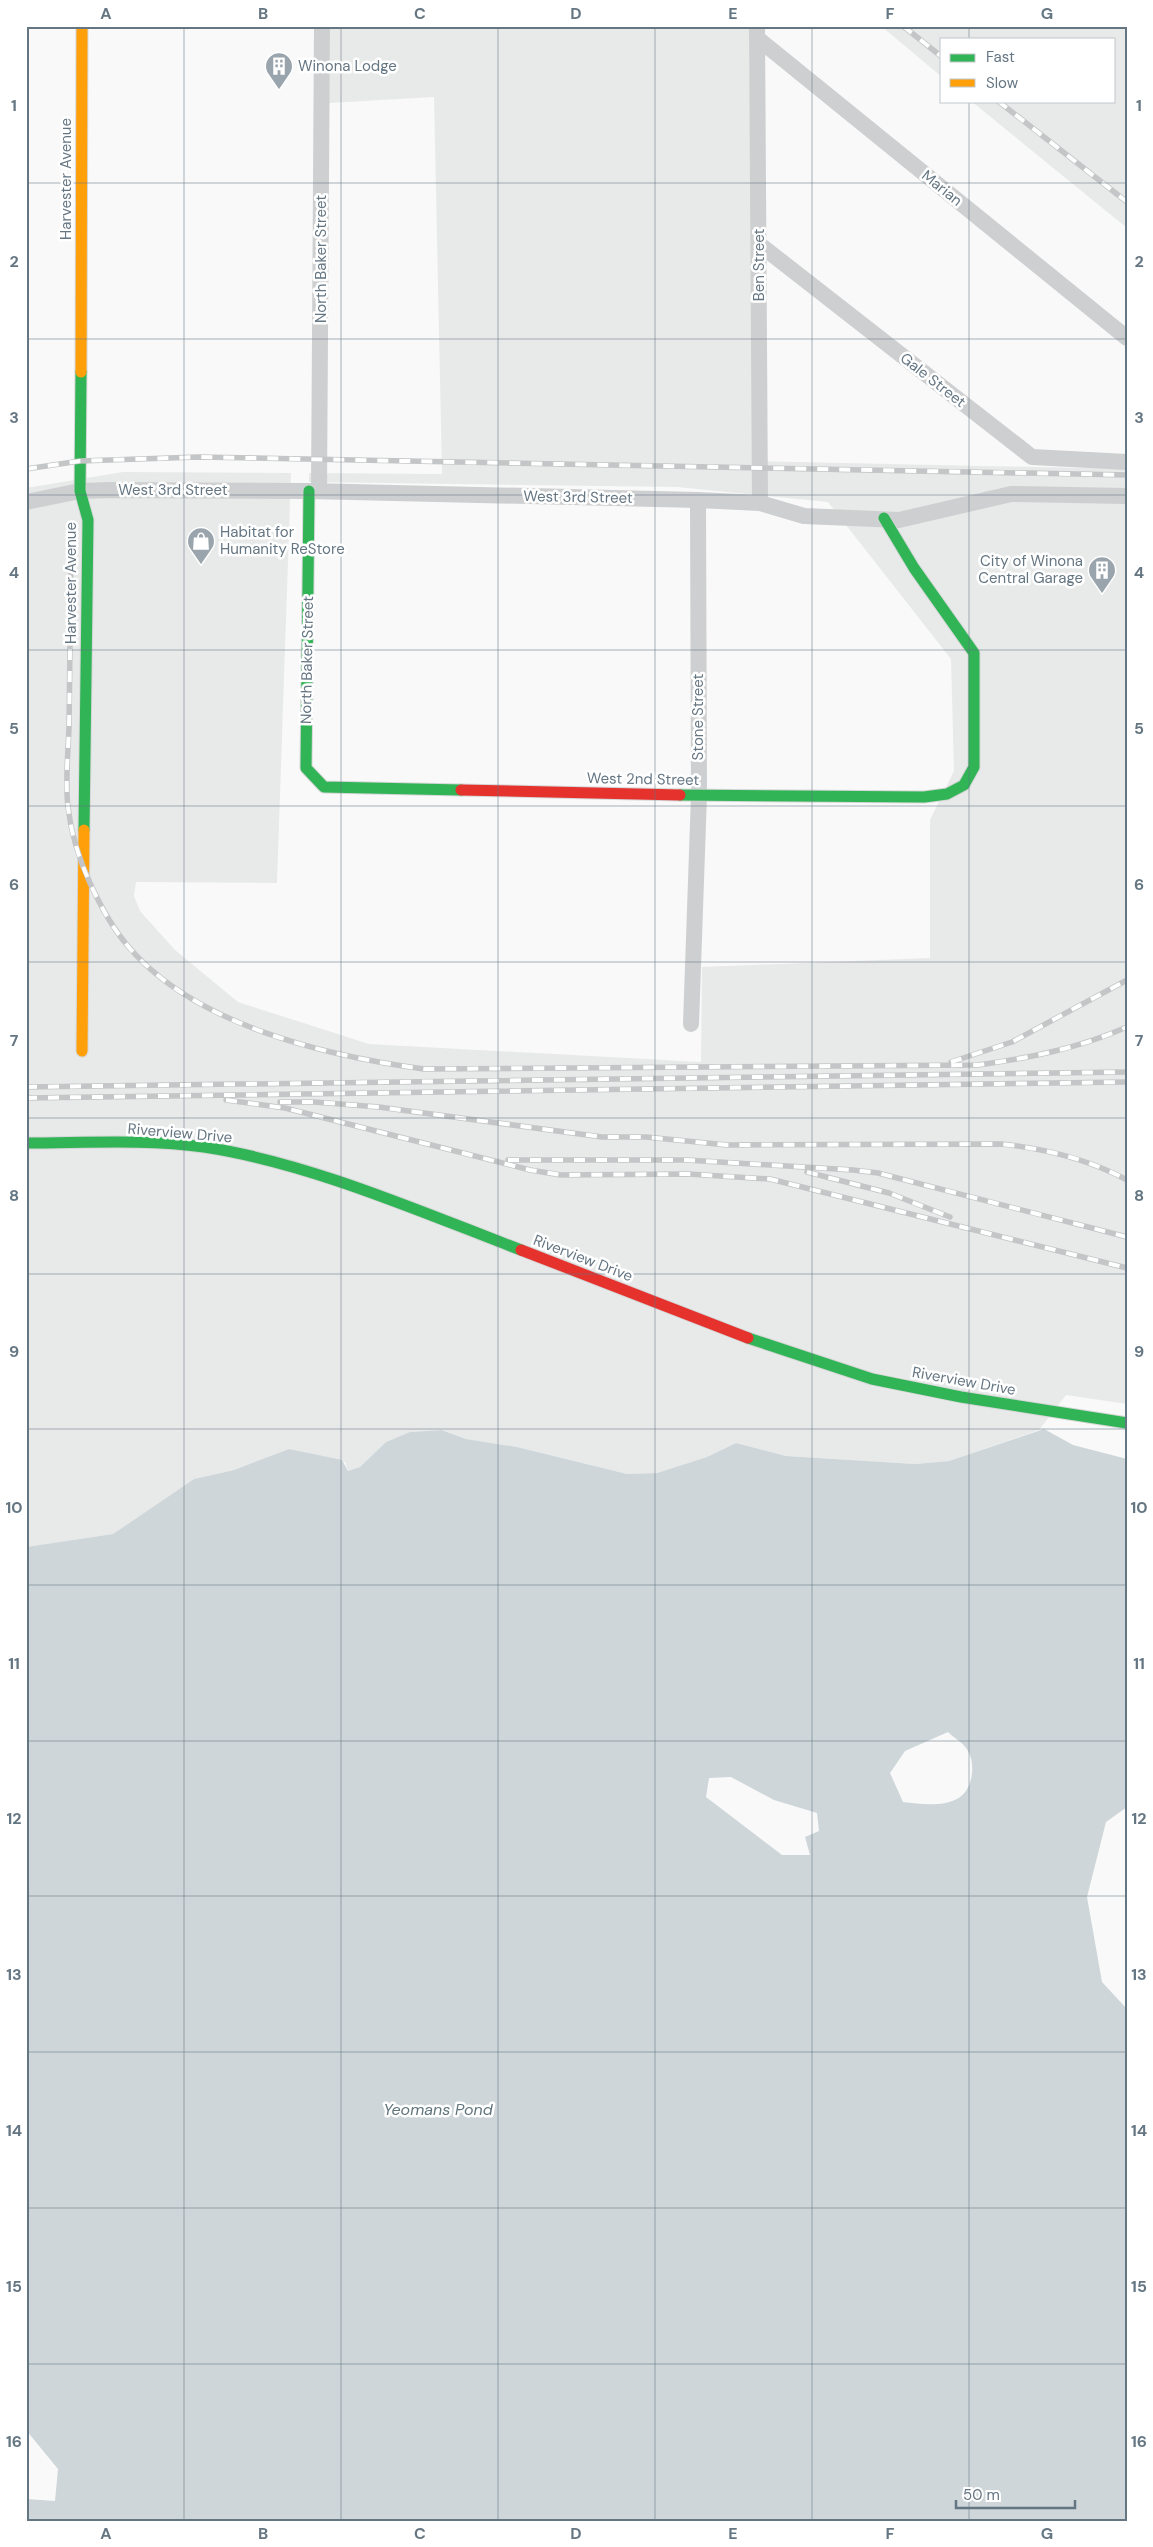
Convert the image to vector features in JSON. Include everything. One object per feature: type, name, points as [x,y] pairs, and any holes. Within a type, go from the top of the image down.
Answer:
[{"type":"street","name":"Harvester Avenue","points":[[82,26],[80,490],[88,520],[82,1051]]},
{"type":"street","name":"North Baker Street","points":[[306,768],[314,491],[322,26]]},
{"type":"street","name":"Ben Street","points":[[757,32],[760,503]]},
{"type":"street","name":"Marian","points":[[757,32],[1127,338]]},
{"type":"street","name":"Gale Street","points":[[759,244],[1032,457],[1127,462]]},
{"type":"street","name":"West 3rd Street","points":[[26,502],[80,490],[314,491],[760,503],[804,516],[899,520],[1011,494],[1127,496]]},
{"type":"street","name":"Stone Street","points":[[691,1024],[698,795],[698,500]]},
{"type":"street","name":"West 2nd Street","points":[[306,768],[324,787],[698,795],[924,797],[946,794],[964,785],[974,767],[974,653],[914,568],[884,518]]},
{"type":"street","name":"Riverview Drive","points":[[26,1143],[157,1142],[203,1147],[259,1157],[388,1198],[744,1337],[872,1379],[961,1397],[1127,1423]]},
{"type":"shaded area","points":[[330,26],[749,26],[755,461],[1127,469],[1127,1404],[1066,1395],[1039,1430],[949,1461],[915,1464],[786,1456],[736,1443],[707,1457],[657,1473],[627,1474],[517,1447],[466,1439],[443,1430],[411,1432],[386,1442],[360,1467],[348,1471],[345,1462],[289,1449],[234,1470],[194,1479],[113,1534],[26,1547],[26,488],[123,472],[291,473],[277,883],[136,882],[134,896],[140,911],[175,950],[238,1002],[369,1044],[701,1062],[702,967],[930,958],[930,820],[954,771],[951,659],[828,502],[677,487],[309,482],[309,473],[442,474],[434,97],[329,103]]},
{"type":"shaded area","points":[[881,26],[1127,26],[1127,228],[972,102],[1116,102],[1116,38],[940,38],[940,75]]},
{"type":"water","name":"Yeomans Pond","points":[[1044,1429],[1073,1445],[1127,1459],[1127,1807],[1106,1822],[1087,1897],[1102,1982],[1127,2009],[1127,2521],[26,2521],[26,2499],[55,2501],[58,2469],[26,2430],[26,1547],[113,1534],[194,1479],[234,1470],[289,1449],[342,1460],[348,1471],[360,1467],[386,1442],[410,1432],[442,1430],[466,1439],[517,1447],[627,1474],[657,1473],[707,1457],[736,1443],[786,1456],[915,1464],[949,1461]],"holes":[[[948,1732],[964,1746],[970,1756],[972,1777],[967,1790],[951,1802],[930,1804],[903,1802],[890,1773],[905,1751]],[[731,1777],[774,1800],[817,1813],[819,1831],[805,1837],[810,1855],[782,1855],[706,1797],[709,1778]]]},
{"type":"railway","points":[[903,26],[940,55]]},
{"type":"railway","points":[[999,102],[1127,202]]},
{"type":"railway","points":[[26,469],[80,461],[198,457],[1127,475]]},
{"type":"railway","points":[[71,561],[67,797],[69,817],[79,855],[102,907],[127,945],[155,973],[187,996],[224,1016],[304,1045],[346,1055],[424,1069],[978,1065],[1054,1051],[1091,1041],[1127,1027]]},
{"type":"railway","points":[[951,1062],[1012,1042],[1127,980]]},
{"type":"railway","points":[[26,1087],[1127,1072]]},
{"type":"railway","points":[[26,1098],[1127,1082]]},
{"type":"railway","points":[[226,1100],[285,1108],[530,1170],[561,1175],[688,1174],[770,1179],[1127,1268]]},
{"type":"railway","points":[[280,1102],[314,1102],[379,1107],[602,1137],[646,1137],[727,1145],[1002,1144],[1066,1156],[1097,1166],[1127,1180]]},
{"type":"railway","points":[[508,1160],[686,1160],[878,1173],[1127,1237]]},
{"type":"railway","points":[[807,1172],[889,1193],[950,1217]]},
{"type":"traffic: fast","points":[[81,372],[80,491],[88,520],[84,830]]},
{"type":"traffic: fast","points":[[309,491],[306,768],[324,787],[461,790]]},
{"type":"traffic: fast","points":[[680,795],[924,797],[947,794],[964,785],[974,767],[974,653],[914,568],[884,518]]},
{"type":"traffic: fast","points":[[26,1143],[160,1143],[204,1147],[244,1154],[284,1164],[365,1190],[521,1250]]},
{"type":"traffic: fast","points":[[748,1338],[872,1379],[961,1397],[1127,1423]]},
{"type":"traffic: slow","points":[[81,372],[82,26]]},
{"type":"traffic: slow","points":[[82,1051],[84,830]]},
{"type":"traffic: jam","points":[[461,790],[680,795]]},
{"type":"traffic: jam","points":[[521,1250],[748,1338]]},
{"type":"place","name":"Winona Lodge","points":[[279,90]]},
{"type":"place","name":"Habitat for Humanity ReStore","points":[[201,565]]},
{"type":"place","name":"City of Winona Central Garage","points":[[1102,594]]}]
